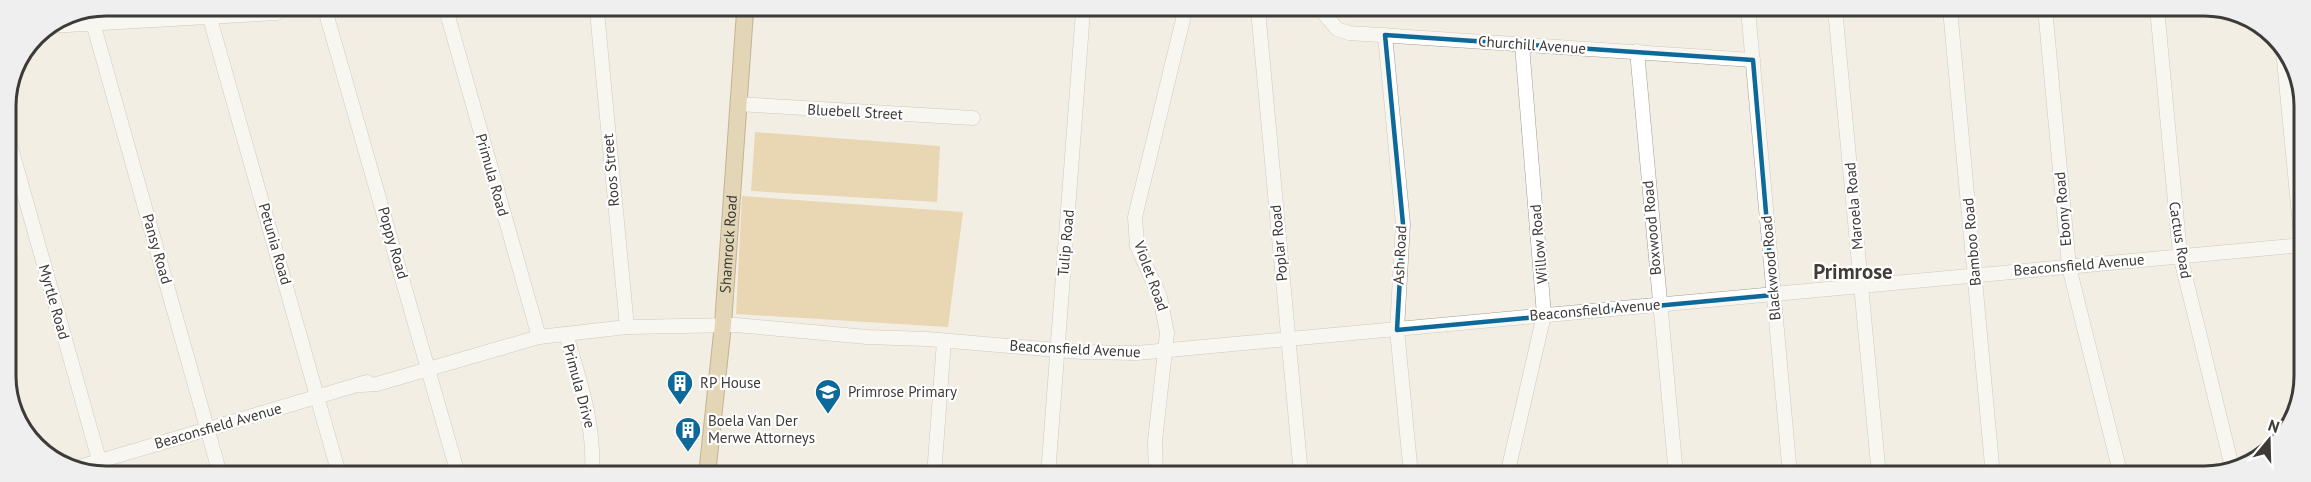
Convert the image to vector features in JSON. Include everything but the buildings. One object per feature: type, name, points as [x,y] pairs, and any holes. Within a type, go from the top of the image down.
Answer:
[{"type":"main road","name":"Shamrock Road","points":[[708,466],[723,324],[745,17]]},
{"type":"street","points":[[69,25],[179,17]]},
{"type":"street","name":"Petunia Road","points":[[209,17],[337,466]]},
{"type":"street","name":"Poppy Road","points":[[327,17],[456,466]]},
{"type":"street","name":"Primula Road","points":[[448,17],[539,337]]},
{"type":"street","name":"Roos Street","points":[[597,17],[627,327]]},
{"type":"street","name":"Tulip Road","points":[[1049,466],[1083,17]]},
{"type":"street","name":"Violet Road","points":[[1156,466],[1155,441],[1167,351],[1164,309],[1137,246],[1136,217],[1184,17]]},
{"type":"street","name":"Poplar Road","points":[[1259,17],[1300,466]]},
{"type":"street","name":"Churchill Avenue","points":[[1329,17],[1342,31],[1385,36],[1753,60]]},
{"type":"street","name":"Blackwood Road","points":[[1749,17],[1789,466]]},
{"type":"street","name":"Maroela Road","points":[[1836,17],[1878,466]]},
{"type":"street","name":"Bamboo Road","points":[[1951,17],[1992,466]]},
{"type":"street","name":"Ebony Road","points":[[2045,17],[2069,267],[2119,466]]},
{"type":"street","name":"Cactus Road","points":[[2158,17],[2168,152],[2180,255],[2231,462]]},
{"type":"street","name":"Pansy Road","points":[[93,23],[218,466]]},
{"type":"street","name":"Ash Road","points":[[1385,36],[1403,224],[1397,330],[1410,466]]},
{"type":"street","name":"Willow Road","points":[[1509,466],[1544,315],[1522,45]]},
{"type":"street","name":"Boxwood Road","points":[[1637,51],[1675,466]]},
{"type":"street","points":[[2285,66],[2294,165]]},
{"type":"street","name":"Bluebell Street","points":[[738,104],[973,118]]},
{"type":"street","name":"Myrtle Road","points":[[17,169],[100,465]]},
{"type":"street","name":"Beaconsfield Avenue","points":[[107,466],[208,430],[361,385],[377,384],[428,366],[539,337],[627,327],[723,324],[795,329],[825,327],[886,336],[1112,354],[1397,330],[2180,255],[2294,249]]},
{"type":"street","name":"Primula Drive","points":[[566,334],[588,411],[593,440],[592,466]]},
{"type":"street","points":[[935,466],[944,341]]},
{"type":"highlighted area","points":[[1385,35],[1753,60],[1773,295],[1397,330],[1403,224]]},
{"type":"shaded area","points":[[755,132],[940,146],[937,202],[751,191]]},
{"type":"shaded area","points":[[742,196],[963,212],[948,327],[736,314]]},
{"type":"place","name":"RP House","points":[[680,406]]},
{"type":"place","name":"Primrose Primary","points":[[828,415]]},
{"type":"place","name":"Boela Van Der Merwe Attorneys","points":[[688,453]]},
{"type":"district","name":"Primrose","points":[[1853,272]]}]
